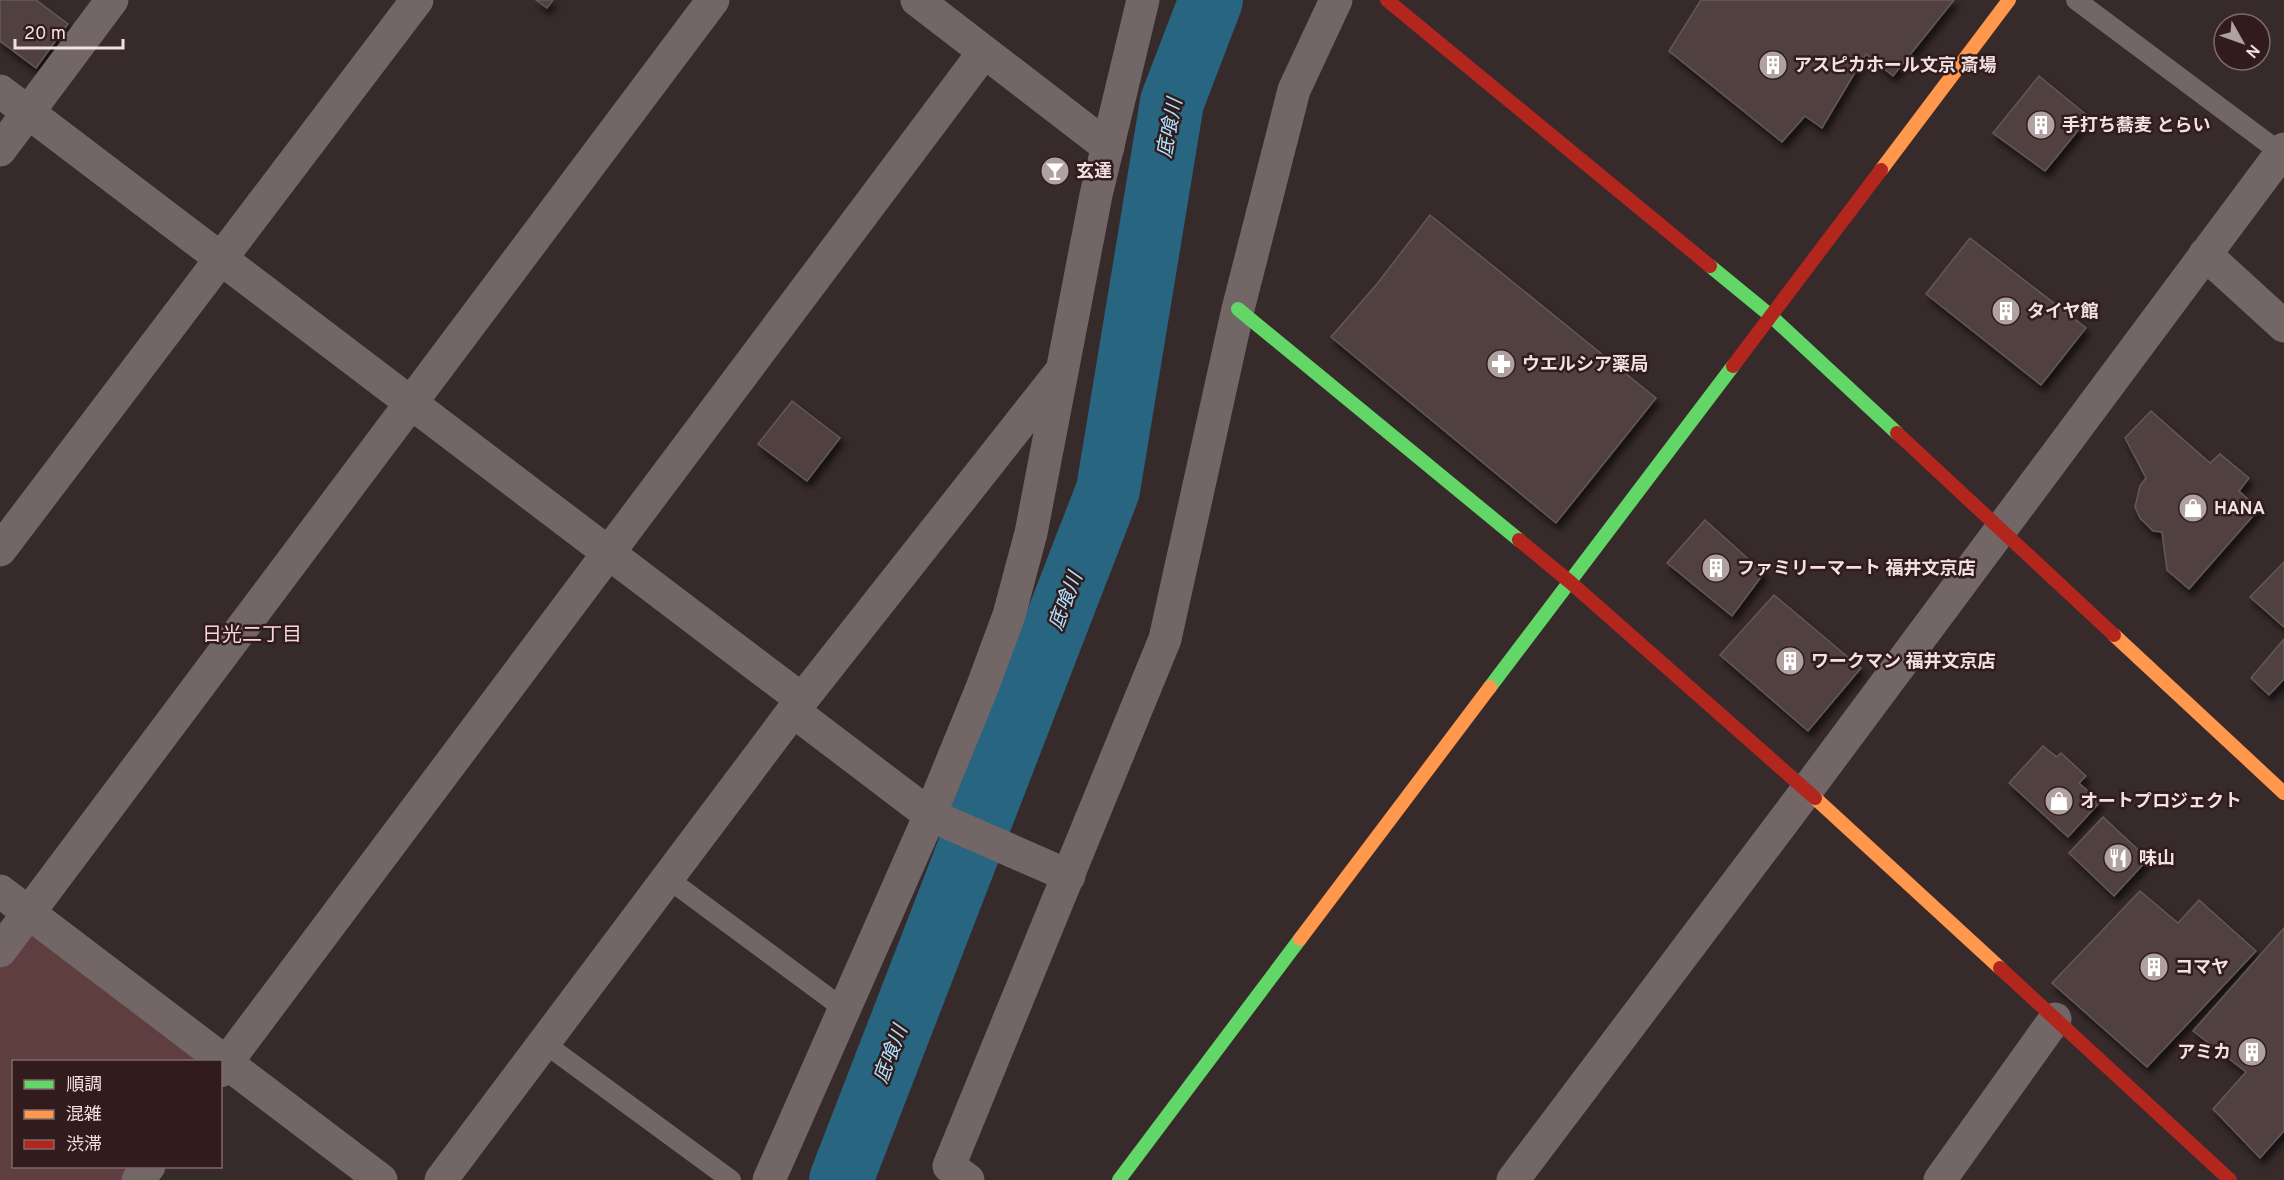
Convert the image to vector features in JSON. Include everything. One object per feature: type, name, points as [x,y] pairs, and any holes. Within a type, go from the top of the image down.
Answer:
[{"type":"street","points":[[0,150],[112,0]]},
{"type":"street","points":[[0,550],[417,0]]},
{"type":"street","points":[[0,951],[713,0]]},
{"type":"street","points":[[917,0],[1108,147]]},
{"type":"street","points":[[769,1180],[844,1009],[938,819],[1009,615],[1031,533],[1096,195],[1143,0]]},
{"type":"street","points":[[968,1180],[949,1166],[1059,872],[1165,639],[1238,309],[1294,90],[1335,0]]},
{"type":"street","points":[[1387,0],[1771,316],[2002,528],[2284,793]]},
{"type":"street","points":[[1119,1180],[2009,0]]},
{"type":"street","points":[[381,1180],[224,1067],[984,52]]},
{"type":"street","points":[[0,91],[609,553],[938,819],[1059,872]]},
{"type":"street","points":[[1514,1180],[2283,151]]},
{"type":"street","points":[[2205,255],[2284,326]]},
{"type":"street","points":[[1238,309],[1570,582],[1807,790],[2230,1180]]},
{"type":"street","points":[[441,1180],[797,705],[1062,370]]},
{"type":"street","points":[[0,891],[215,1060]]},
{"type":"street","points":[[1940,1180],[2055,1019]]},
{"type":"street","points":[[138,1180],[148,1168]]},
{"type":"lane","points":[[2076,0],[2283,151]]},
{"type":"lane","points":[[667,878],[844,1009]]},
{"type":"lane","points":[[544,1043],[731,1180]]},
{"type":"shaded area","points":[[29,913],[217,1060],[12,1060],[12,1168],[148,1168],[138,1180],[0,1180],[0,951]]},
{"type":"building","points":[[0,0],[36,0],[68,24],[36,68],[0,41]]},
{"type":"building","points":[[536,0],[553,0],[547,8]]},
{"type":"building","name":"アスピカホール文京 斎場","points":[[1701,0],[1954,0],[1893,76],[1866,54],[1822,128],[1805,116],[1782,142],[1669,51]]},
{"type":"building","name":"手打ち蕎麦 とらい","points":[[2039,76],[2089,117],[2045,171],[1993,133]]},
{"type":"building","points":[[1430,215],[1656,398],[1556,523],[1331,337],[1377,284]]},
{"type":"building","name":"タイヤ館","points":[[1970,238],[2086,328],[2041,385],[1926,294]]},
{"type":"building","points":[[792,401],[840,438],[807,481],[758,444]]},
{"type":"building","points":[[2151,411],[2210,463],[2220,454],[2249,478],[2239,491],[2259,509],[2189,589],[2167,570],[2162,532],[2153,531],[2140,518],[2135,507],[2140,486],[2146,478],[2125,438]]},
{"type":"building","name":"ファミリーマート 福井文京店","points":[[1705,520],[1764,573],[1732,616],[1667,563]]},
{"type":"building","points":[[2284,562],[2284,627],[2250,597]]},
{"type":"building","name":"ワークマン 福井文京店","points":[[1774,595],[1861,668],[1808,731],[1720,655]]},
{"type":"building","points":[[2284,639],[2284,679],[2269,695],[2251,678]]},
{"type":"building","points":[[2043,746],[2057,757],[2061,753],[2086,776],[2079,783],[2100,802],[2068,837],[2009,783]]},
{"type":"building","points":[[2103,817],[2148,859],[2114,896],[2069,853]]},
{"type":"building","name":"コマヤ","points":[[2140,891],[2178,923],[2199,900],[2256,951],[2147,1067],[2052,983]]},
{"type":"building","name":"アミカ","points":[[2284,928],[2284,1131],[2260,1158],[2213,1109],[2246,1072],[2193,1031]]},
{"type":"waterway","name":"底喰川","points":[[841,1180],[1108,490],[1172,102],[1211,0]]},
{"type":"traffic: fast","points":[[1710,266],[1771,316],[1897,433]]},
{"type":"traffic: fast","points":[[1238,309],[1519,540]]},
{"type":"traffic: fast","points":[[1490,687],[1733,366]]},
{"type":"traffic: fast","points":[[1119,1180],[1300,939]]},
{"type":"traffic: slow","points":[[1881,170],[2009,0]]},
{"type":"traffic: slow","points":[[2114,635],[2284,793]]},
{"type":"traffic: slow","points":[[1300,939],[1490,687]]},
{"type":"traffic: slow","points":[[1815,798],[2000,968]]},
{"type":"traffic: jam","points":[[1387,0],[1710,266]]},
{"type":"traffic: jam","points":[[1733,366],[1881,170]]},
{"type":"traffic: jam","points":[[1897,433],[2114,635]]},
{"type":"traffic: jam","points":[[1519,540],[1570,582],[1815,798]]},
{"type":"traffic: jam","points":[[2000,968],[2230,1180]]},
{"type":"place","name":"アスピカホール文京 斎場","points":[[1773,65]]},
{"type":"place","name":"手打ち蕎麦 とらい","points":[[2041,125]]},
{"type":"place","name":"玄達","points":[[1055,171]]},
{"type":"place","name":"タイヤ館","points":[[2006,311]]},
{"type":"place","name":"ウエルシア薬局","points":[[1501,364]]},
{"type":"place","name":"HANA","points":[[2193,508]]},
{"type":"place","name":"ファミリーマート 福井文京店","points":[[1716,568]]},
{"type":"place","name":"ワークマン 福井文京店","points":[[1790,661]]},
{"type":"place","name":"オートプロジェクト","points":[[2059,801]]},
{"type":"place","name":"味山","points":[[2118,858]]},
{"type":"place","name":"コマヤ","points":[[2154,967]]},
{"type":"place","name":"アミカ","points":[[2252,1052]]},
{"type":"district","name":"日光二丁目","points":[[252,634]]}]
